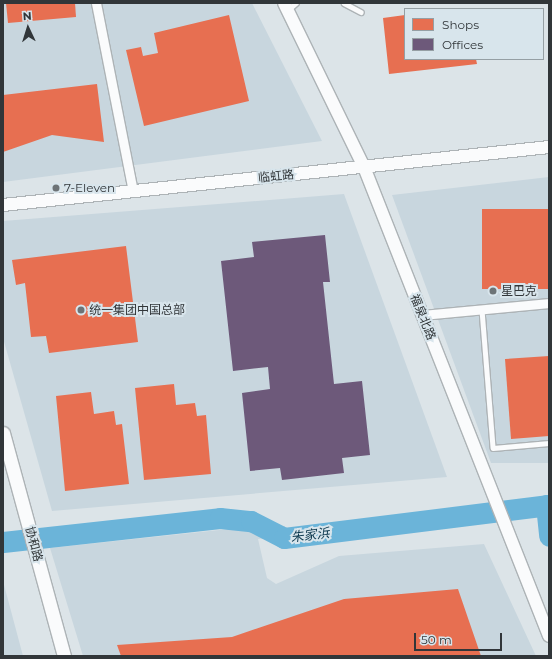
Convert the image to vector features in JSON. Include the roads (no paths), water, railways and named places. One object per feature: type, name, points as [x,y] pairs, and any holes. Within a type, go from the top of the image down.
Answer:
[{"type":"main road","name":"协和路","points":[[3,433],[64,656]]},
{"type":"street","points":[[96,3],[133,191]]},
{"type":"street","name":"福泉北路","points":[[289,6],[364,167],[549,636]]},
{"type":"street","name":"临虹路","points":[[3,205],[549,146]]},
{"type":"street","points":[[422,315],[549,304]]},
{"type":"lane","points":[[344,3],[361,12]]},
{"type":"lane","points":[[482,310],[493,448],[549,443]]},
{"type":"waterway","points":[[546,505],[549,536]]},
{"type":"waterway","name":"朱家浜","points":[[3,542],[220,518],[251,521],[284,538],[549,505]]},
{"type":"place","name":"7-Eleven","points":[[56,188]]},
{"type":"place","name":"星巴克","points":[[493,291]]},
{"type":"place","name":"统一集团中国总部","points":[[81,310]]}]
